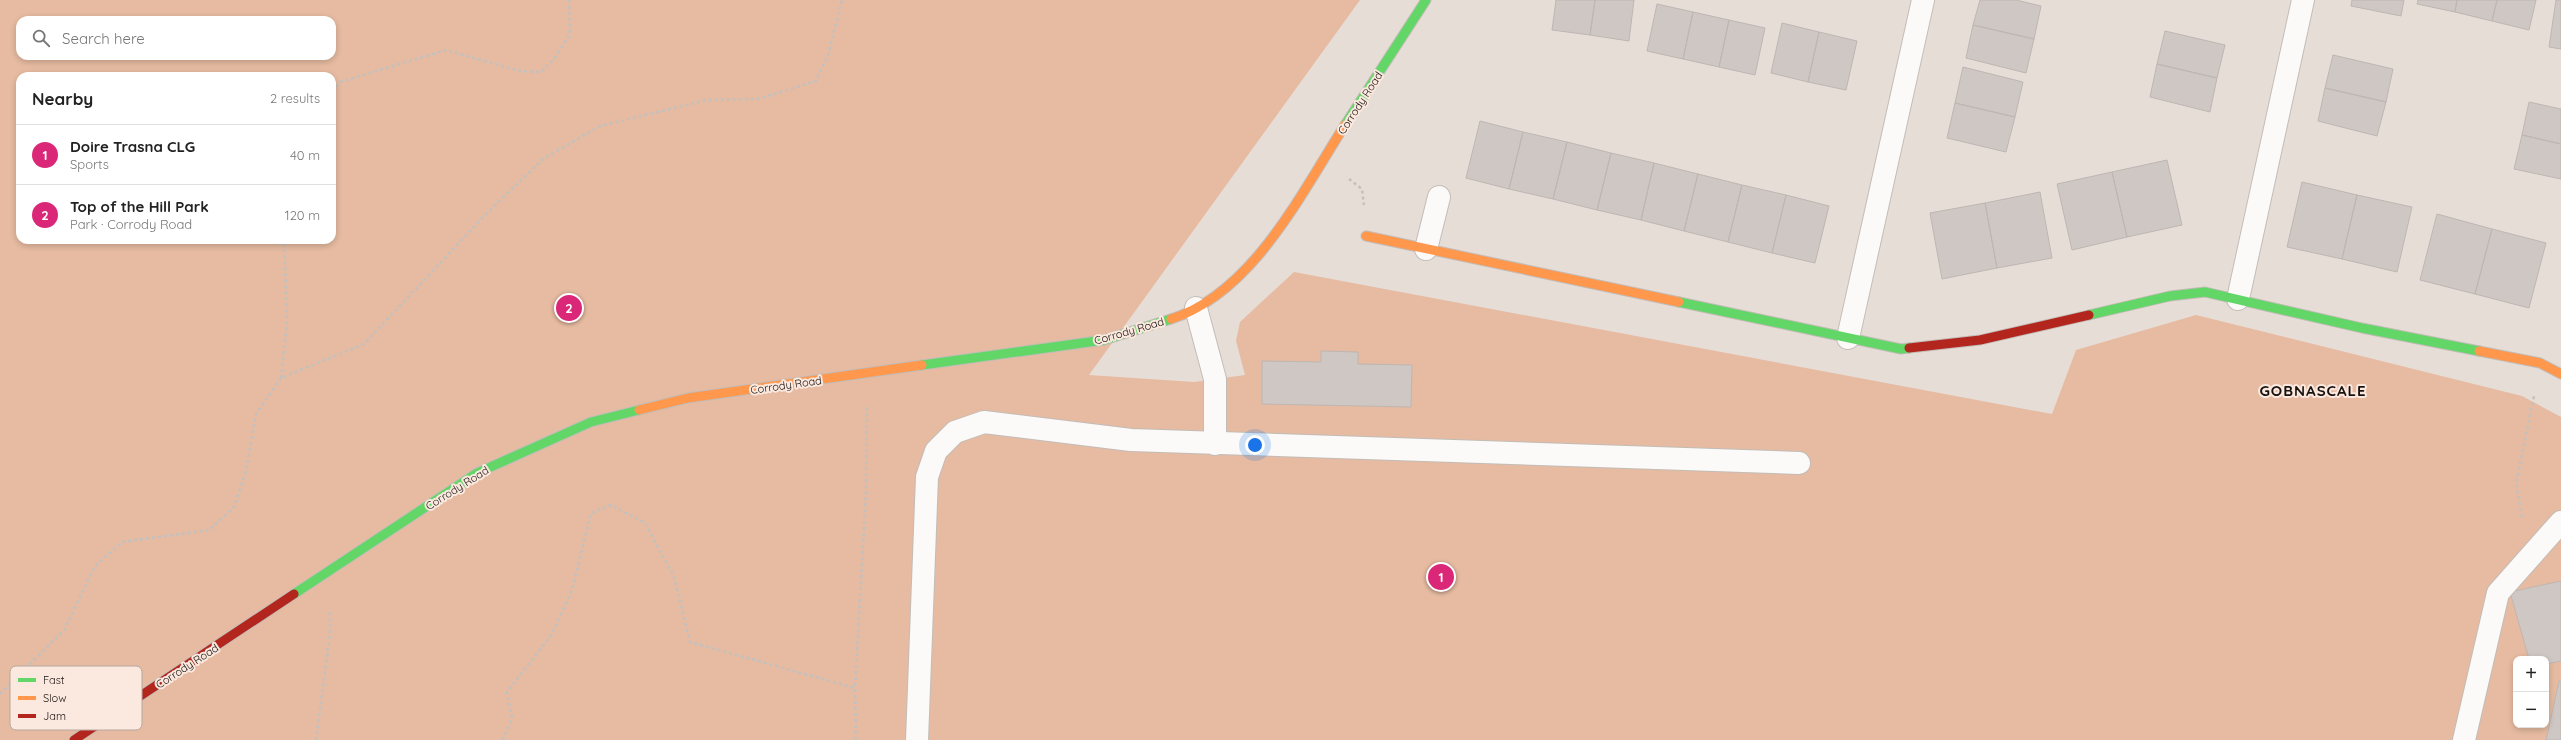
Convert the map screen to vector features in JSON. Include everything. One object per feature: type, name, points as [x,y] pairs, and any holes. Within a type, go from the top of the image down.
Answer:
[{"type":"street","name":"Corrody Road","points":[[142,695],[477,473],[591,422],[688,398],[1104,340],[1186,314],[1229,285],[1264,251],[1426,0]]},
{"type":"street","points":[[1848,338],[1923,0]]},
{"type":"street","points":[[2238,299],[2303,0]]},
{"type":"street","points":[[1426,249],[1439,197]]},
{"type":"street","points":[[1366,236],[1901,349],[1980,340],[2170,296],[2205,292],[2362,328],[2540,363],[2561,374]]},
{"type":"street","points":[[1196,308],[1215,379],[1215,444]]},
{"type":"street","points":[[917,740],[927,477],[936,450],[955,432],[984,422],[1131,440],[1799,463]]},
{"type":"street","points":[[2464,740],[2498,593],[2561,522]]},
{"type":"street","name":"Corrody Road","points":[[74,740],[89,730]]},
{"type":"path","points":[[336,86],[340,82],[446,50],[520,71],[541,72],[554,59],[570,34],[569,0]]},
{"type":"path","points":[[281,378],[364,344],[487,213],[543,159],[600,126],[707,100],[758,99],[816,81],[828,55],[842,0]]},
{"type":"path","points":[[1322,161],[1362,189],[1366,236]]},
{"type":"path","points":[[28,666],[64,630],[95,566],[122,542],[209,530],[234,507],[246,471],[256,414],[281,378],[287,321],[284,244]]},
{"type":"path","points":[[2530,558],[2516,483],[2540,363]]},
{"type":"path","points":[[856,740],[855,688],[866,492],[868,373]]},
{"type":"path","points":[[503,740],[512,718],[507,692],[552,634],[572,590],[591,512],[611,505],[645,523],[674,578],[690,642],[855,688]]},
{"type":"path","points":[[316,740],[330,634],[330,571]]},
{"type":"path","points":[[0,694],[10,684]]},
{"type":"shaded area","points":[[0,0],[1360,0],[1089,375],[1194,382],[1245,375],[1236,341],[1240,322],[1294,272],[2052,414],[2076,350],[2196,315],[2522,396],[2561,417],[2561,740],[0,740]]},
{"type":"building","points":[[1556,0],[1595,0],[1590,35],[1552,30]]},
{"type":"building","points":[[1595,0],[1634,0],[1629,41],[1590,35]]},
{"type":"building","points":[[1980,0],[2016,0],[2041,6],[2034,39],[1973,25]]},
{"type":"building","points":[[2352,0],[2404,0],[2401,16],[2351,6]]},
{"type":"building","points":[[2418,0],[2457,0],[2455,12],[2417,4]]},
{"type":"building","points":[[2457,0],[2497,0],[2492,21],[2455,12]]},
{"type":"building","points":[[2497,0],[2536,0],[2529,30],[2492,21]]},
{"type":"building","points":[[2556,0],[2561,0],[2561,49],[2549,47]]},
{"type":"building","points":[[1657,4],[1693,12],[1683,59],[1647,51]]},
{"type":"building","points":[[1693,12],[1729,20],[1719,67],[1683,59]]},
{"type":"building","points":[[1729,20],[1765,28],[1755,75],[1719,67]]},
{"type":"building","points":[[1782,23],[1819,32],[1808,82],[1771,73]]},
{"type":"building","points":[[1973,25],[2034,39],[2026,73],[1966,58]]},
{"type":"building","points":[[2165,31],[2225,45],[2217,78],[2157,64]]},
{"type":"building","points":[[1819,32],[1857,41],[1846,90],[1808,82]]},
{"type":"building","points":[[2333,55],[2393,69],[2386,102],[2325,88]]},
{"type":"building","points":[[2157,64],[2217,78],[2210,112],[2150,97]]},
{"type":"building","points":[[1963,67],[2023,82],[2015,117],[1955,103]]},
{"type":"building","points":[[2325,88],[2386,102],[2377,136],[2318,121]]},
{"type":"building","points":[[2529,102],[2561,109],[2561,144],[2522,135]]},
{"type":"building","points":[[1955,103],[2015,117],[2006,152],[1947,138]]},
{"type":"building","points":[[1480,121],[1523,132],[1509,189],[1466,178]]},
{"type":"building","points":[[1523,132],[1567,142],[1553,199],[1509,189]]},
{"type":"building","points":[[2522,135],[2561,144],[2561,179],[2514,169]]},
{"type":"building","points":[[1567,142],[1611,153],[1597,210],[1553,199]]},
{"type":"building","points":[[1611,153],[1654,163],[1641,220],[1597,210]]},
{"type":"building","points":[[2167,160],[2182,225],[2127,237],[2112,172]]},
{"type":"building","points":[[1654,163],[1698,174],[1684,231],[1641,220]]},
{"type":"building","points":[[2112,172],[2127,237],[2072,250],[2057,184]]},
{"type":"building","points":[[1698,174],[1742,185],[1728,242],[1684,231]]},
{"type":"building","points":[[2302,182],[2357,195],[2342,259],[2287,247]]},
{"type":"building","points":[[1742,185],[1786,195],[1772,253],[1728,242]]},
{"type":"building","points":[[2040,192],[2052,258],[1997,268],[1985,203]]},
{"type":"building","points":[[1786,195],[1829,206],[1815,263],[1772,253]]},
{"type":"building","points":[[2357,195],[2412,207],[2397,272],[2342,259]]},
{"type":"building","points":[[1985,203],[1997,268],[1942,279],[1930,213]]},
{"type":"building","points":[[2437,214],[2492,229],[2475,294],[2420,280]]},
{"type":"building","points":[[2492,229],[2546,243],[2529,308],[2475,294]]},
{"type":"building","points":[[1321,351],[1358,352],[1358,364],[1412,365],[1411,407],[1262,404],[1262,361],[1321,362]]},
{"type":"building","points":[[2561,581],[2561,661],[2549,663],[2549,656],[2528,656],[2510,592]]},
{"type":"building","points":[[2559,681],[2561,681],[2561,740],[2546,740]]},
{"type":"traffic: fast","points":[[1345,125],[1426,0]]},
{"type":"traffic: fast","points":[[2089,315],[2170,296],[2205,292],[2362,328],[2479,351]]},
{"type":"traffic: fast","points":[[1679,302],[1901,349],[1909,348]]},
{"type":"traffic: fast","points":[[922,365],[1104,340],[1171,319]]},
{"type":"traffic: fast","points":[[294,594],[477,473],[591,422],[639,410]]},
{"type":"traffic: slow","points":[[1171,319],[1200,306],[1227,287],[1251,264],[1293,209],[1345,125]]},
{"type":"traffic: slow","points":[[1366,236],[1679,302]]},
{"type":"traffic: slow","points":[[2479,351],[2540,363],[2561,374]]},
{"type":"traffic: slow","points":[[639,410],[688,398],[922,365]]},
{"type":"traffic: jam","points":[[1909,348],[1980,340],[2089,315]]},
{"type":"traffic: jam","points":[[142,695],[294,594]]},
{"type":"traffic: jam","points":[[74,740],[89,730]]},
{"type":"place","name":"Top of the Hill Park","points":[[569,308]]},
{"type":"place","name":"Doire Trasna CLG","points":[[1441,577]]},
{"type":"district","name":"GOBNASCALE","points":[[2313,391]]}]
